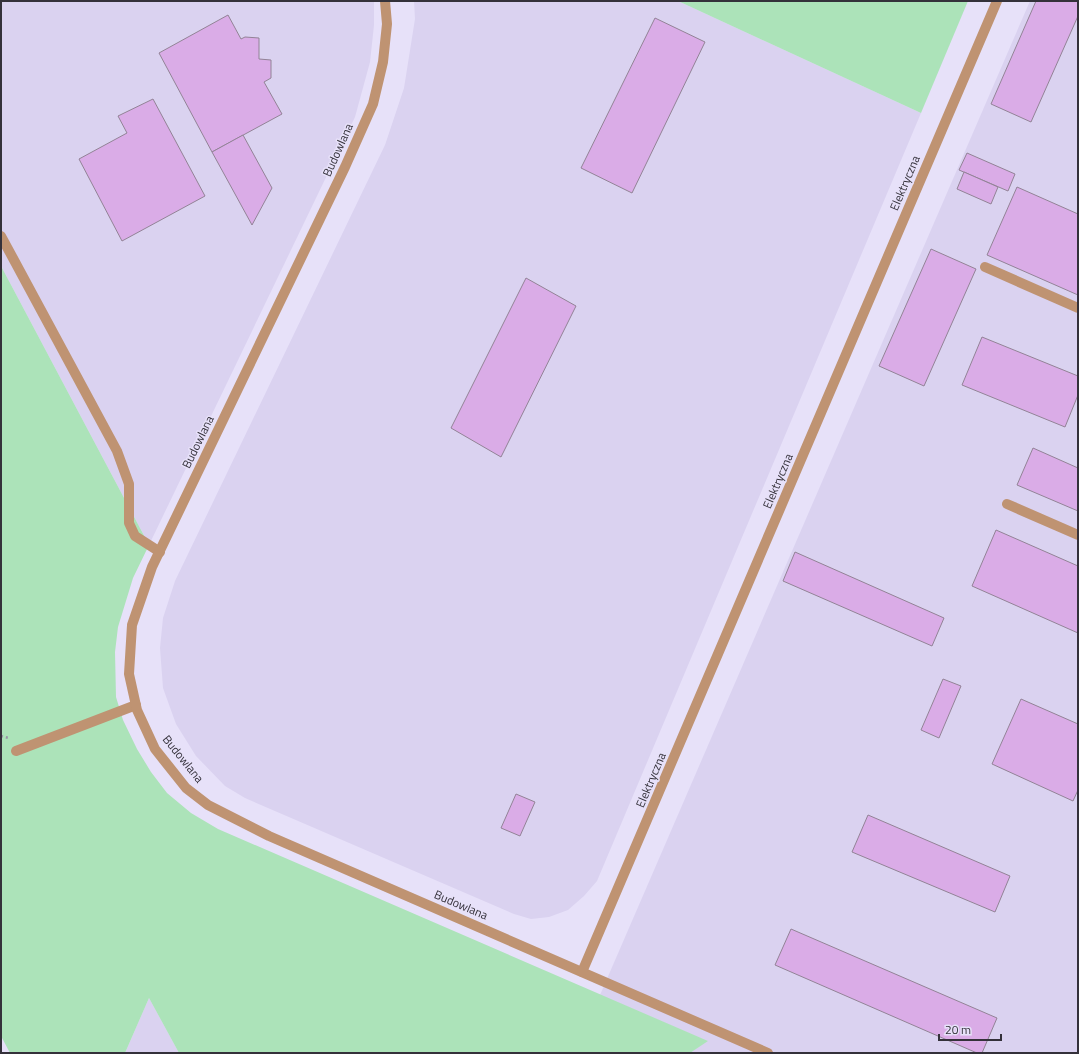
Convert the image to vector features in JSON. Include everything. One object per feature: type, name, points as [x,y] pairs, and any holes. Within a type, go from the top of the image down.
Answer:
[{"type":"street","name":"Budowlana","points":[[385,1],[387,24],[383,62],[373,104],[345,167],[152,567],[132,625],[129,674],[137,710],[155,748],[186,788],[208,805],[269,836],[768,1053]]},
{"type":"street","name":"Elektryczna","points":[[582,972],[997,1]]},
{"type":"street","points":[[1,236],[117,451],[129,484],[129,523],[136,536],[160,552]]},
{"type":"street","points":[[985,267],[1078,308]]},
{"type":"street","points":[[1007,504],[1078,535]]},
{"type":"street","points":[[16,751],[136,705]]},
{"type":"shaded area","points":[[1,1],[374,1],[374,25],[370,62],[355,117],[149,545],[1,266]]},
{"type":"shaded area","points":[[414,1],[678,1],[921,113],[597,881],[584,896],[568,910],[549,917],[531,919],[514,914],[245,798],[225,786],[196,756],[176,724],[163,688],[160,648],[163,618],[175,581],[385,145],[404,88],[415,19]]},
{"type":"shaded area","points":[[1030,1],[1078,1],[1078,1053],[690,1053],[707,1041],[600,995]]},
{"type":"shaded area","points":[[149,998],[179,1053],[125,1053]]},
{"type":"green space","points":[[678,1],[968,1],[921,113]]},
{"type":"green space","points":[[1,266],[149,545],[133,578],[118,627],[115,652],[116,697],[123,720],[137,749],[151,772],[167,793],[191,813],[218,829],[708,1041],[690,1053],[179,1053],[149,998],[125,1053],[10,1053],[1,1036]]},
{"type":"building","points":[[1036,1],[1078,1],[1078,16],[1031,122],[991,104]]},
{"type":"building","points":[[228,15],[241,39],[245,37],[259,38],[259,59],[271,60],[271,78],[264,82],[282,114],[212,152],[159,53]]},
{"type":"building","points":[[655,18],[705,42],[632,193],[581,168]]},
{"type":"building","points":[[153,99],[205,196],[122,241],[79,159],[127,133],[118,116]]},
{"type":"building","points":[[243,135],[272,188],[252,225],[212,152]]},
{"type":"building","points":[[967,153],[1015,174],[1008,191],[959,170]]},
{"type":"building","points":[[964,172],[998,187],[991,204],[957,189]]},
{"type":"building","points":[[1017,187],[1078,214],[1078,295],[987,255]]},
{"type":"building","points":[[931,249],[976,269],[924,386],[879,366]]},
{"type":"building","points":[[526,278],[576,306],[501,457],[451,428]]},
{"type":"building","points":[[982,337],[1078,376],[1078,395],[1065,427],[962,385]]},
{"type":"building","points":[[1033,448],[1078,468],[1078,511],[1017,485]]},
{"type":"building","points":[[996,530],[1078,566],[1078,633],[972,586]]},
{"type":"building","points":[[795,552],[944,618],[932,646],[783,581]]},
{"type":"building","points":[[943,679],[961,686],[939,738],[921,730]]},
{"type":"building","points":[[1021,699],[1078,724],[1078,790],[1073,801],[992,764]]},
{"type":"building","points":[[516,794],[535,802],[520,836],[501,828]]},
{"type":"building","points":[[868,815],[1010,876],[995,912],[852,852]]},
{"type":"building","points":[[791,929],[997,1018],[982,1053],[977,1053],[775,965]]}]
